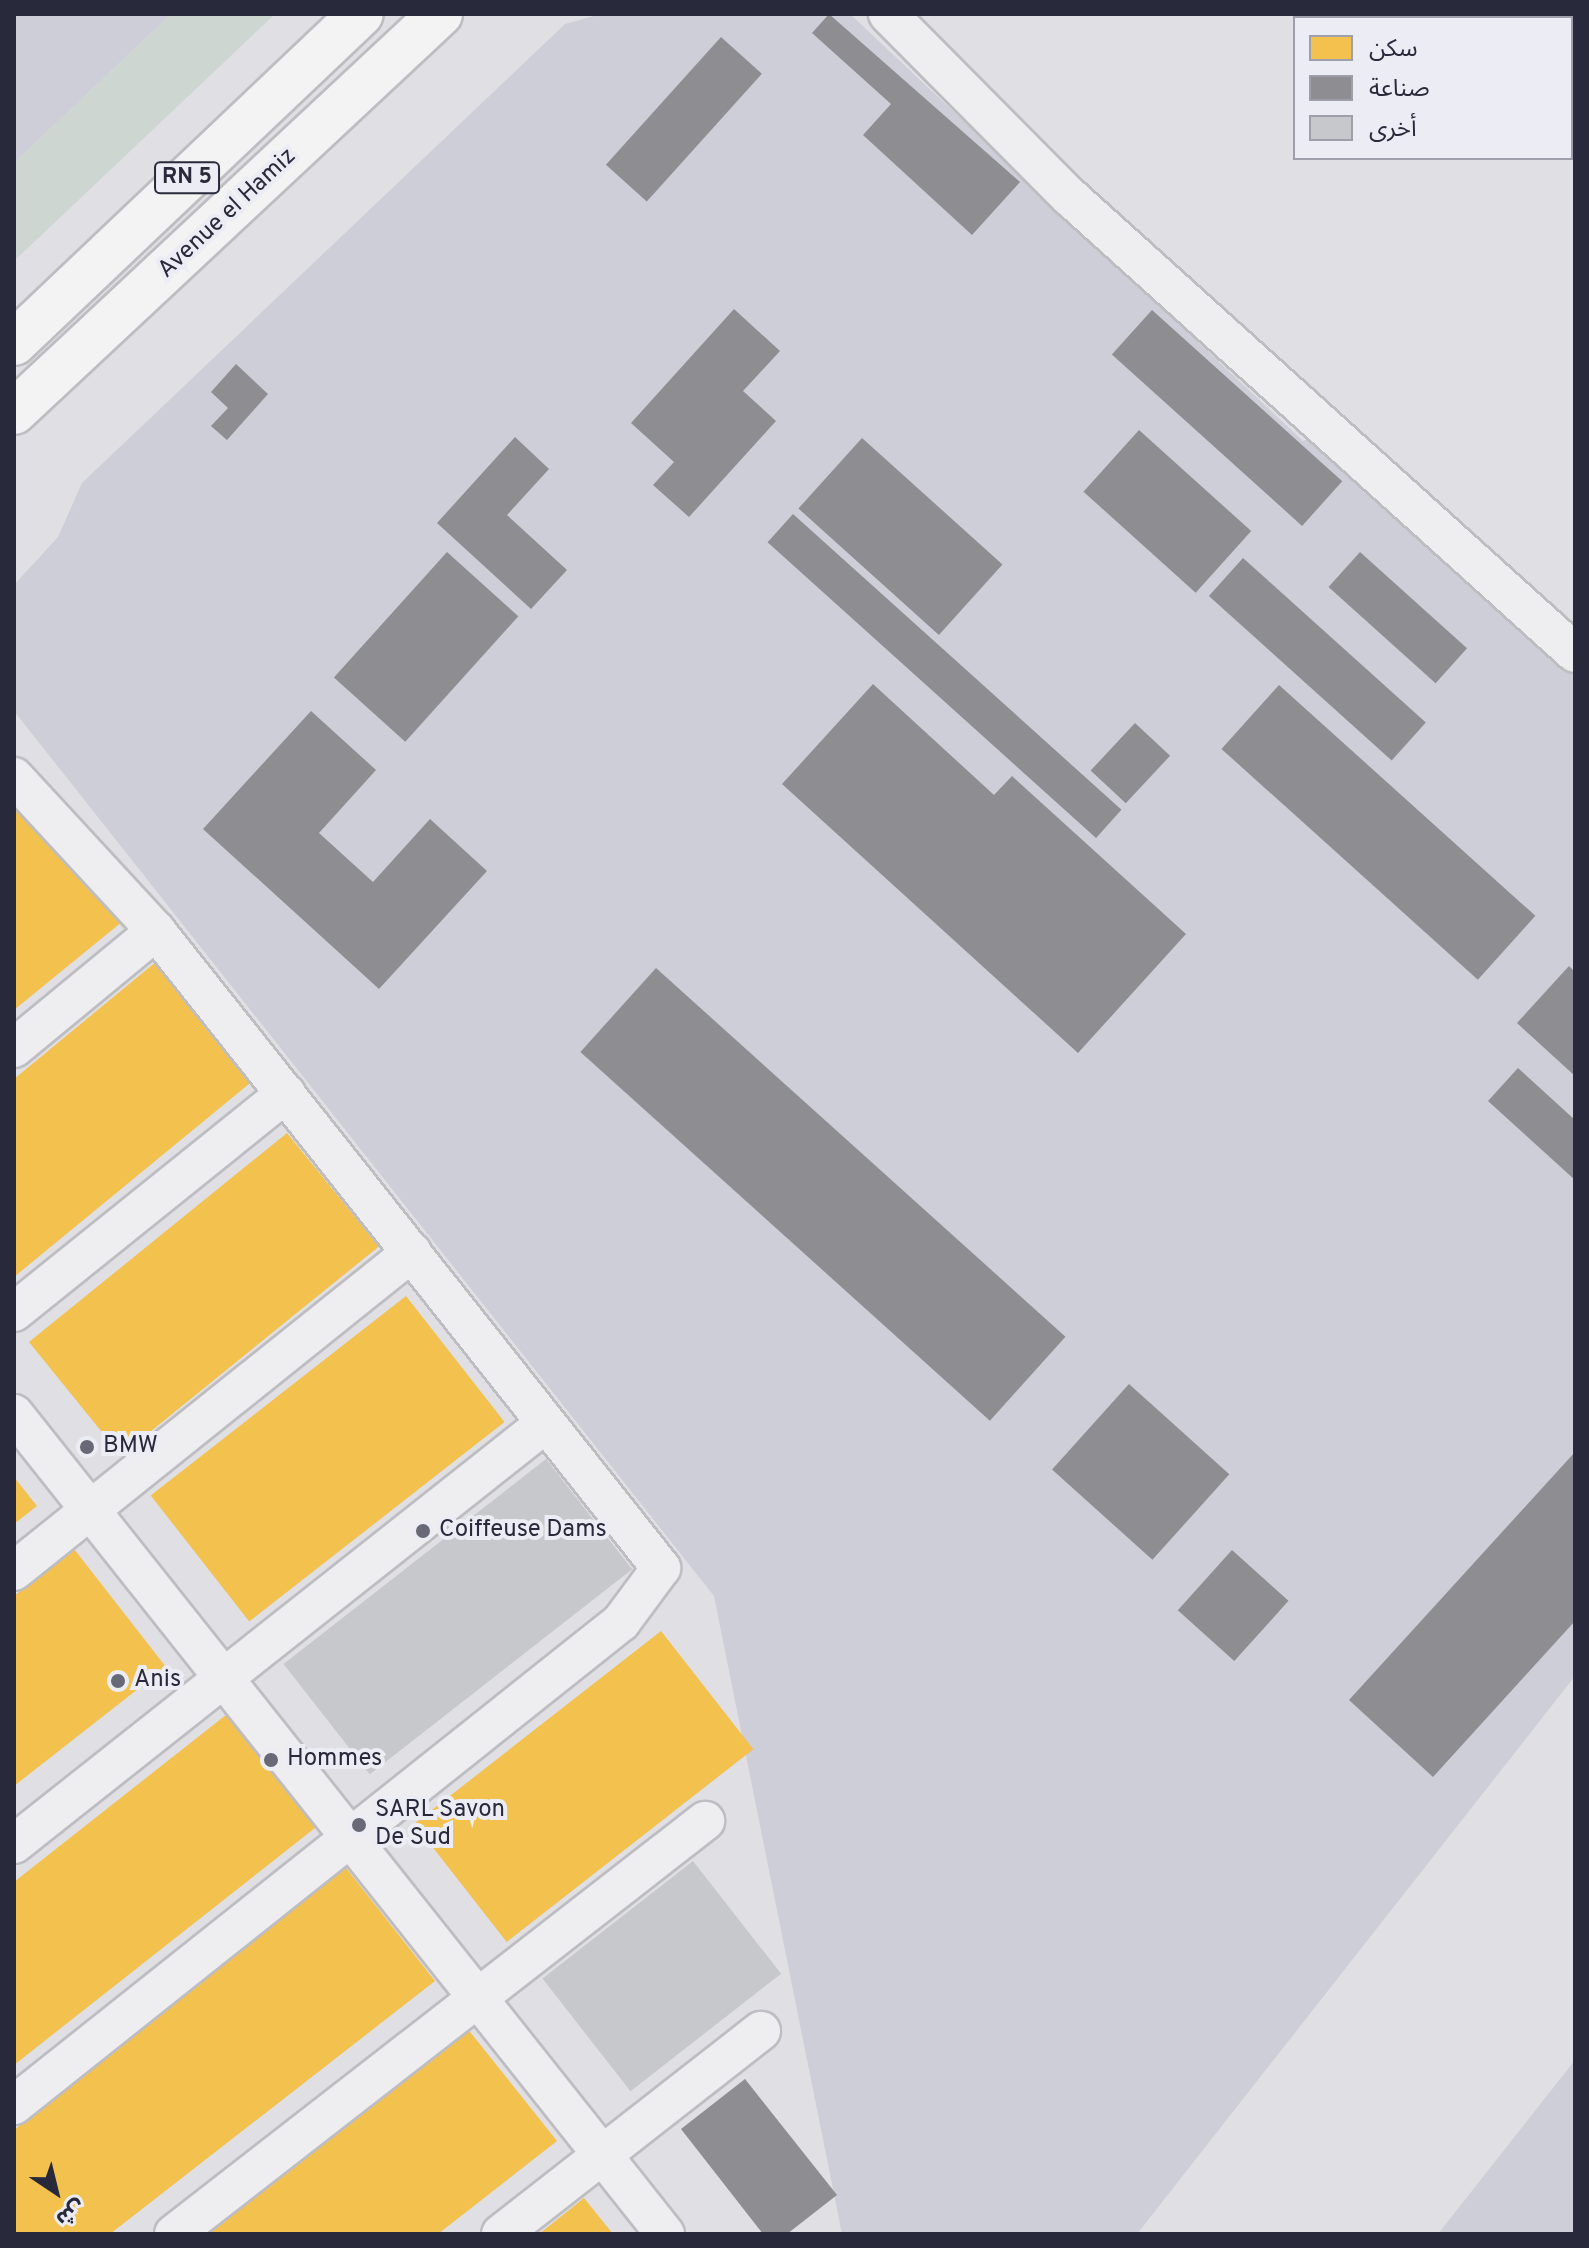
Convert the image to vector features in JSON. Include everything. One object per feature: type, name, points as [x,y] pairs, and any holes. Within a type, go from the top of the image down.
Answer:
[{"type":"highway","name":"RN 5","points":[[14,343],[361,14]]},
{"type":"highway","name":"Avenue el Hamiz","points":[[14,412],[440,14]]},
{"type":"highway","points":[[373,78],[467,14]]},
{"type":"street","points":[[888,14],[1070,197],[1575,653]]},
{"type":"street","points":[[14,777],[156,931],[661,1568],[621,1622],[14,2105]]},
{"type":"street","points":[[14,1048],[156,931]]},
{"type":"street","points":[[14,1312],[286,1093]]},
{"type":"street","points":[[14,1571],[412,1252]]},
{"type":"street","points":[[14,1414],[354,1834],[665,2234]]},
{"type":"street","points":[[14,1844],[546,1423]]},
{"type":"street","points":[[174,2234],[705,1821]]},
{"type":"street","points":[[501,2234],[761,2031]]},
{"type":"shaded area","points":[[14,14],[171,14],[14,163]]},
{"type":"shaded area","points":[[171,14],[275,14],[14,261],[14,163]]},
{"type":"shaded area","points":[[601,14],[850,14],[1303,441],[1318,434],[1575,673],[1575,1676],[1137,2234],[842,2234],[714,1596],[14,711],[14,585],[58,537],[82,483],[565,24]]},
{"type":"shaded area","points":[[1575,2060],[1575,2234],[1438,2234]]},
{"type":"building: سكن","points":[[23,798],[123,921],[14,1010],[14,806]]},
{"type":"building: سكن","points":[[157,961],[255,1079],[14,1277],[14,1079]]},
{"type":"building: سكن","points":[[287,1133],[379,1246],[121,1455],[29,1342]]},
{"type":"building: سكن","points":[[406,1296],[505,1422],[249,1622],[151,1495]]},
{"type":"building: سكن","points":[[14,1477],[37,1506],[14,1524]]},
{"type":"building: سكن","points":[[74,1549],[166,1667],[14,1786],[14,1596]]},
{"type":"building: سكن","points":[[661,1631],[753,1749],[507,1942],[414,1824]]},
{"type":"building: سكن","points":[[231,1711],[320,1824],[14,2065],[14,1882]]},
{"type":"building: سكن","points":[[346,1868],[435,1981],[110,2234],[14,2234],[14,2130]]},
{"type":"building: سكن","points":[[467,2028],[557,2141],[438,2234],[205,2234]]},
{"type":"building: سكن","points":[[584,2198],[613,2234],[539,2234]]},
{"type":"building: صناعة","points":[[829,14],[1020,182],[972,235],[863,135],[891,104],[812,33]]},
{"type":"building: صناعة","points":[[721,37],[762,74],[647,202],[606,165]]},
{"type":"building: صناعة","points":[[734,309],[780,351],[743,391],[776,421],[689,517],[653,485],[674,462],[631,423]]},
{"type":"building: صناعة","points":[[1152,310],[1342,481],[1302,526],[1112,355]]},
{"type":"building: صناعة","points":[[236,364],[268,394],[227,440],[211,426],[228,408],[211,392]]},
{"type":"building: صناعة","points":[[1139,430],[1251,531],[1196,593],[1083,492]]},
{"type":"building: صناعة","points":[[515,437],[549,469],[507,515],[567,570],[531,609],[437,523]]},
{"type":"building: صناعة","points":[[862,438],[1002,564],[939,635],[798,509]]},
{"type":"building: صناعة","points":[[793,514],[1121,810],[1096,838],[768,542]]},
{"type":"building: صناعة","points":[[447,552],[518,616],[405,742],[334,678]]},
{"type":"building: صناعة","points":[[1360,552],[1467,648],[1436,683],[1329,587]]},
{"type":"building: صناعة","points":[[1243,558],[1426,723],[1392,761],[1209,596]]},
{"type":"building: صناعة","points":[[873,684],[994,795],[1012,776],[1186,934],[1078,1053],[782,784]]},
{"type":"building: صناعة","points":[[1279,685],[1535,916],[1478,980],[1221,749]]},
{"type":"building: صناعة","points":[[311,711],[376,770],[319,833],[373,882],[430,819],[487,871],[379,989],[203,829]]},
{"type":"building: صناعة","points":[[1135,723],[1170,756],[1126,803],[1091,771]]},
{"type":"building: صناعة","points":[[1569,966],[1575,972],[1575,1076],[1517,1023]]},
{"type":"building: صناعة","points":[[656,968],[1065,1337],[990,1421],[580,1052]]},
{"type":"building: صناعة","points":[[1518,1068],[1575,1120],[1575,1180],[1488,1101]]},
{"type":"building: صناعة","points":[[1129,1384],[1229,1474],[1152,1560],[1052,1469]]},
{"type":"building: صناعة","points":[[1575,1452],[1575,1621],[1433,1777],[1349,1700]]},
{"type":"building: صناعة","points":[[1232,1550],[1288,1601],[1234,1661],[1178,1610]]},
{"type":"building: صناعة","points":[[745,2079],[837,2195],[787,2234],[763,2234],[681,2129]]},
{"type":"building: أخرى","points":[[546,1459],[632,1569],[370,1774],[284,1664]]},
{"type":"building: أخرى","points":[[693,1861],[781,1974],[631,2091],[542,1979]]},
{"type":"place","name":"BMW","points":[[87,1447]]},
{"type":"place","name":"Coiffeuse Dams","points":[[423,1531]]},
{"type":"place","name":"Anis","points":[[118,1681]]},
{"type":"place","name":"Hommes","points":[[271,1760]]},
{"type":"place","name":"SARL Savon De Sud","points":[[359,1825]]}]
